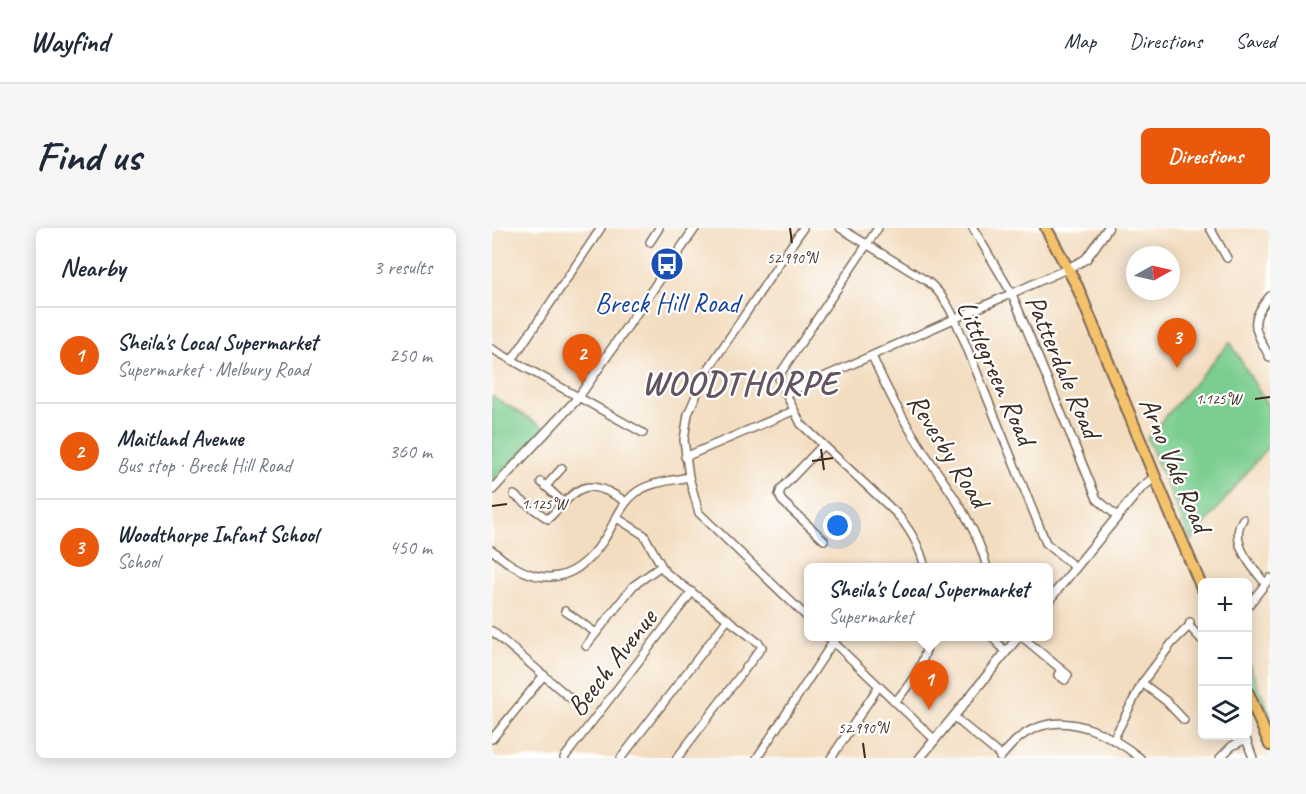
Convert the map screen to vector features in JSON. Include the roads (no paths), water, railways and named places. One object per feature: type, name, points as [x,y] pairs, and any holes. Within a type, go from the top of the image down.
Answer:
[{"type":"main road","name":"Arno Vale Road","points":[[1046,228],[1069,268],[1199,578]]},
{"type":"main road","points":[[1252,702],[1270,745]]},
{"type":"street","points":[[512,360],[601,228]]},
{"type":"street","points":[[650,242],[659,228]]},
{"type":"street","points":[[492,490],[578,398],[694,228]]},
{"type":"street","points":[[803,228],[707,370],[686,420],[684,440],[685,457],[696,506],[703,518],[804,614]]},
{"type":"street","name":"Littlegreen Road","points":[[840,228],[934,286],[955,320],[1046,543],[1076,568]]},
{"type":"street","points":[[878,228],[780,376],[780,382],[799,423],[903,521],[917,543],[924,563]]},
{"type":"street","name":"Patterdale Road","points":[[972,228],[1012,294],[1097,499],[1118,517]]},
{"type":"street","points":[[785,394],[1086,260],[1108,228]]},
{"type":"street","points":[[1210,228],[1227,258]]},
{"type":"street","points":[[1270,296],[1258,310],[1255,320],[1259,338],[1270,358]]},
{"type":"street","points":[[492,349],[643,433]]},
{"type":"street","name":"Revesby Road","points":[[872,356],[896,407],[971,525],[986,563]]},
{"type":"street","points":[[685,457],[791,407]]},
{"type":"street","points":[[823,445],[781,489],[779,495],[782,501],[824,540]]},
{"type":"street","points":[[562,468],[544,484],[564,503]]},
{"type":"street","points":[[492,550],[512,566],[524,572],[546,578],[561,577],[589,560],[604,540],[626,502],[633,495],[644,488],[689,477]]},
{"type":"street","points":[[1053,595],[1141,488],[1155,477]]},
{"type":"street","points":[[514,495],[546,524],[574,493],[591,486],[601,487],[626,502]]},
{"type":"street","points":[[1234,514],[1241,521],[1239,537],[1244,555],[1268,580],[1252,601]]},
{"type":"street","points":[[617,518],[645,535],[665,572],[759,642],[762,647],[677,758]]},
{"type":"street","points":[[586,646],[633,586],[661,566]]},
{"type":"street","name":"Beech Avenue","points":[[564,758],[692,592]]},
{"type":"street","points":[[566,611],[596,633]]},
{"type":"street","points":[[621,758],[728,619]]},
{"type":"street","points":[[1113,740],[1142,682],[1172,643],[1189,624],[1198,634]]},
{"type":"street","points":[[492,631],[570,698]]},
{"type":"street","points":[[895,702],[920,670],[928,641]]},
{"type":"street","points":[[996,641],[1006,652]]},
{"type":"street","points":[[920,758],[1016,641]]},
{"type":"street","points":[[1026,641],[1061,669]]},
{"type":"street","points":[[757,758],[833,642],[935,740]]},
{"type":"street","points":[[492,739],[544,675]]},
{"type":"street","points":[[1142,682],[1166,701],[1181,720]]},
{"type":"street","points":[[831,758],[879,686]]},
{"type":"street","points":[[954,717],[1000,757],[1025,733],[1053,723],[1085,728],[1113,740],[1140,758]]},
{"type":"street","points":[[1220,758],[1241,740]]},
{"type":"street","points":[[1246,740],[1253,758]]},
{"type":"place","name":"Breck Hill Road","points":[[667,264]]},
{"type":"place","name":"Woodthorpe Infant School","points":[[1177,368]]},
{"type":"place","name":"Maitland Avenue","points":[[582,384]]},
{"type":"place","name":"Sheila's Local Supermarket","points":[[929,710]]},
{"type":"district","name":"WOODTHORPE","points":[[740,382]]}]
